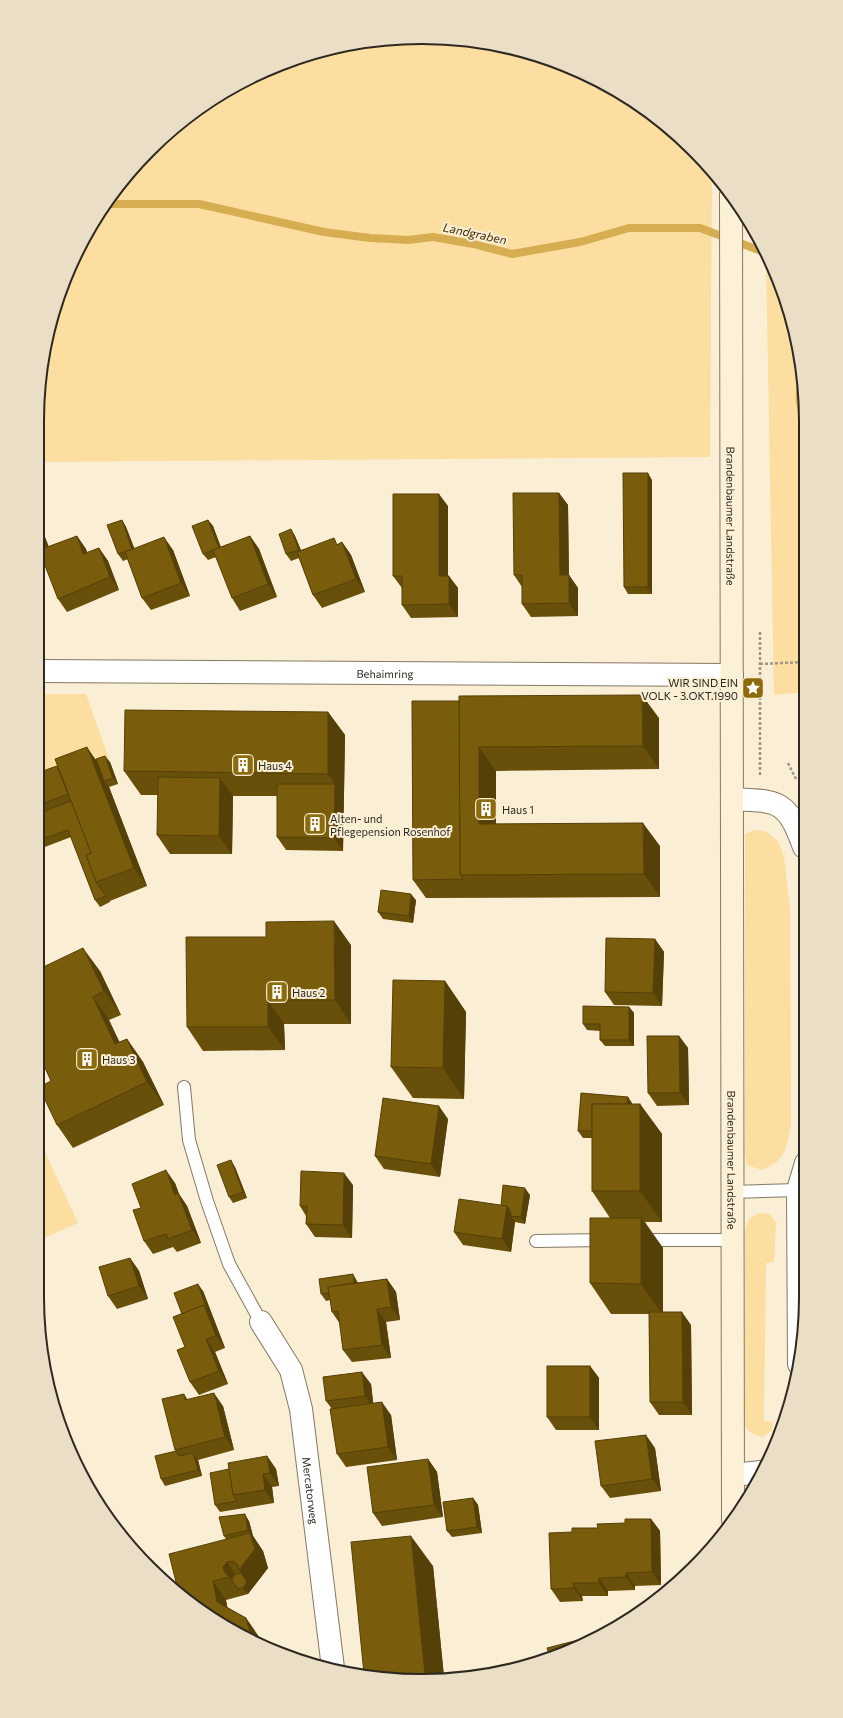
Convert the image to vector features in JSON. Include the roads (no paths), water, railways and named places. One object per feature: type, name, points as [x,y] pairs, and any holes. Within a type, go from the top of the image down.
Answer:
[{"type":"main road","name":"Brandenbaumer Landstraße","points":[[731,206],[733,1509]]},
{"type":"street","name":"Behaimring","points":[[44,671],[732,675]]},
{"type":"street","points":[[732,799],[772,802],[781,806],[789,815],[799,831]]},
{"type":"street","points":[[799,1187],[799,1305]]},
{"type":"street","name":"Mercatorweg","points":[[261,1322],[291,1370],[301,1409],[332,1663]]},
{"type":"street","points":[[733,1475],[755,1473]]},
{"type":"lane","points":[[184,1087],[189,1140],[207,1201],[228,1264],[261,1322]]},
{"type":"lane","points":[[733,1192],[798,1190]]},
{"type":"lane","points":[[536,1241],[616,1240]]},
{"type":"lane","points":[[632,1240],[732,1240]]},
{"type":"waterway","name":"Landgraben","points":[[114,204],[199,204],[324,232],[370,238],[408,240],[433,237],[473,244],[512,254],[580,242],[629,228],[700,228],[757,249]]},
{"type":"place","name":"WIR SIND EIN VOLK - 3.OKT.1990","points":[[753,688]]},
{"type":"place","name":"Haus 4","points":[[243,765]]},
{"type":"place","name":"Haus 1","points":[[486,809]]},
{"type":"place","name":"Alten- und Pflegepension Rosenhof","points":[[315,824]]},
{"type":"place","name":"Haus 2","points":[[277,992]]},
{"type":"place","name":"Haus 3","points":[[87,1059]]}]
